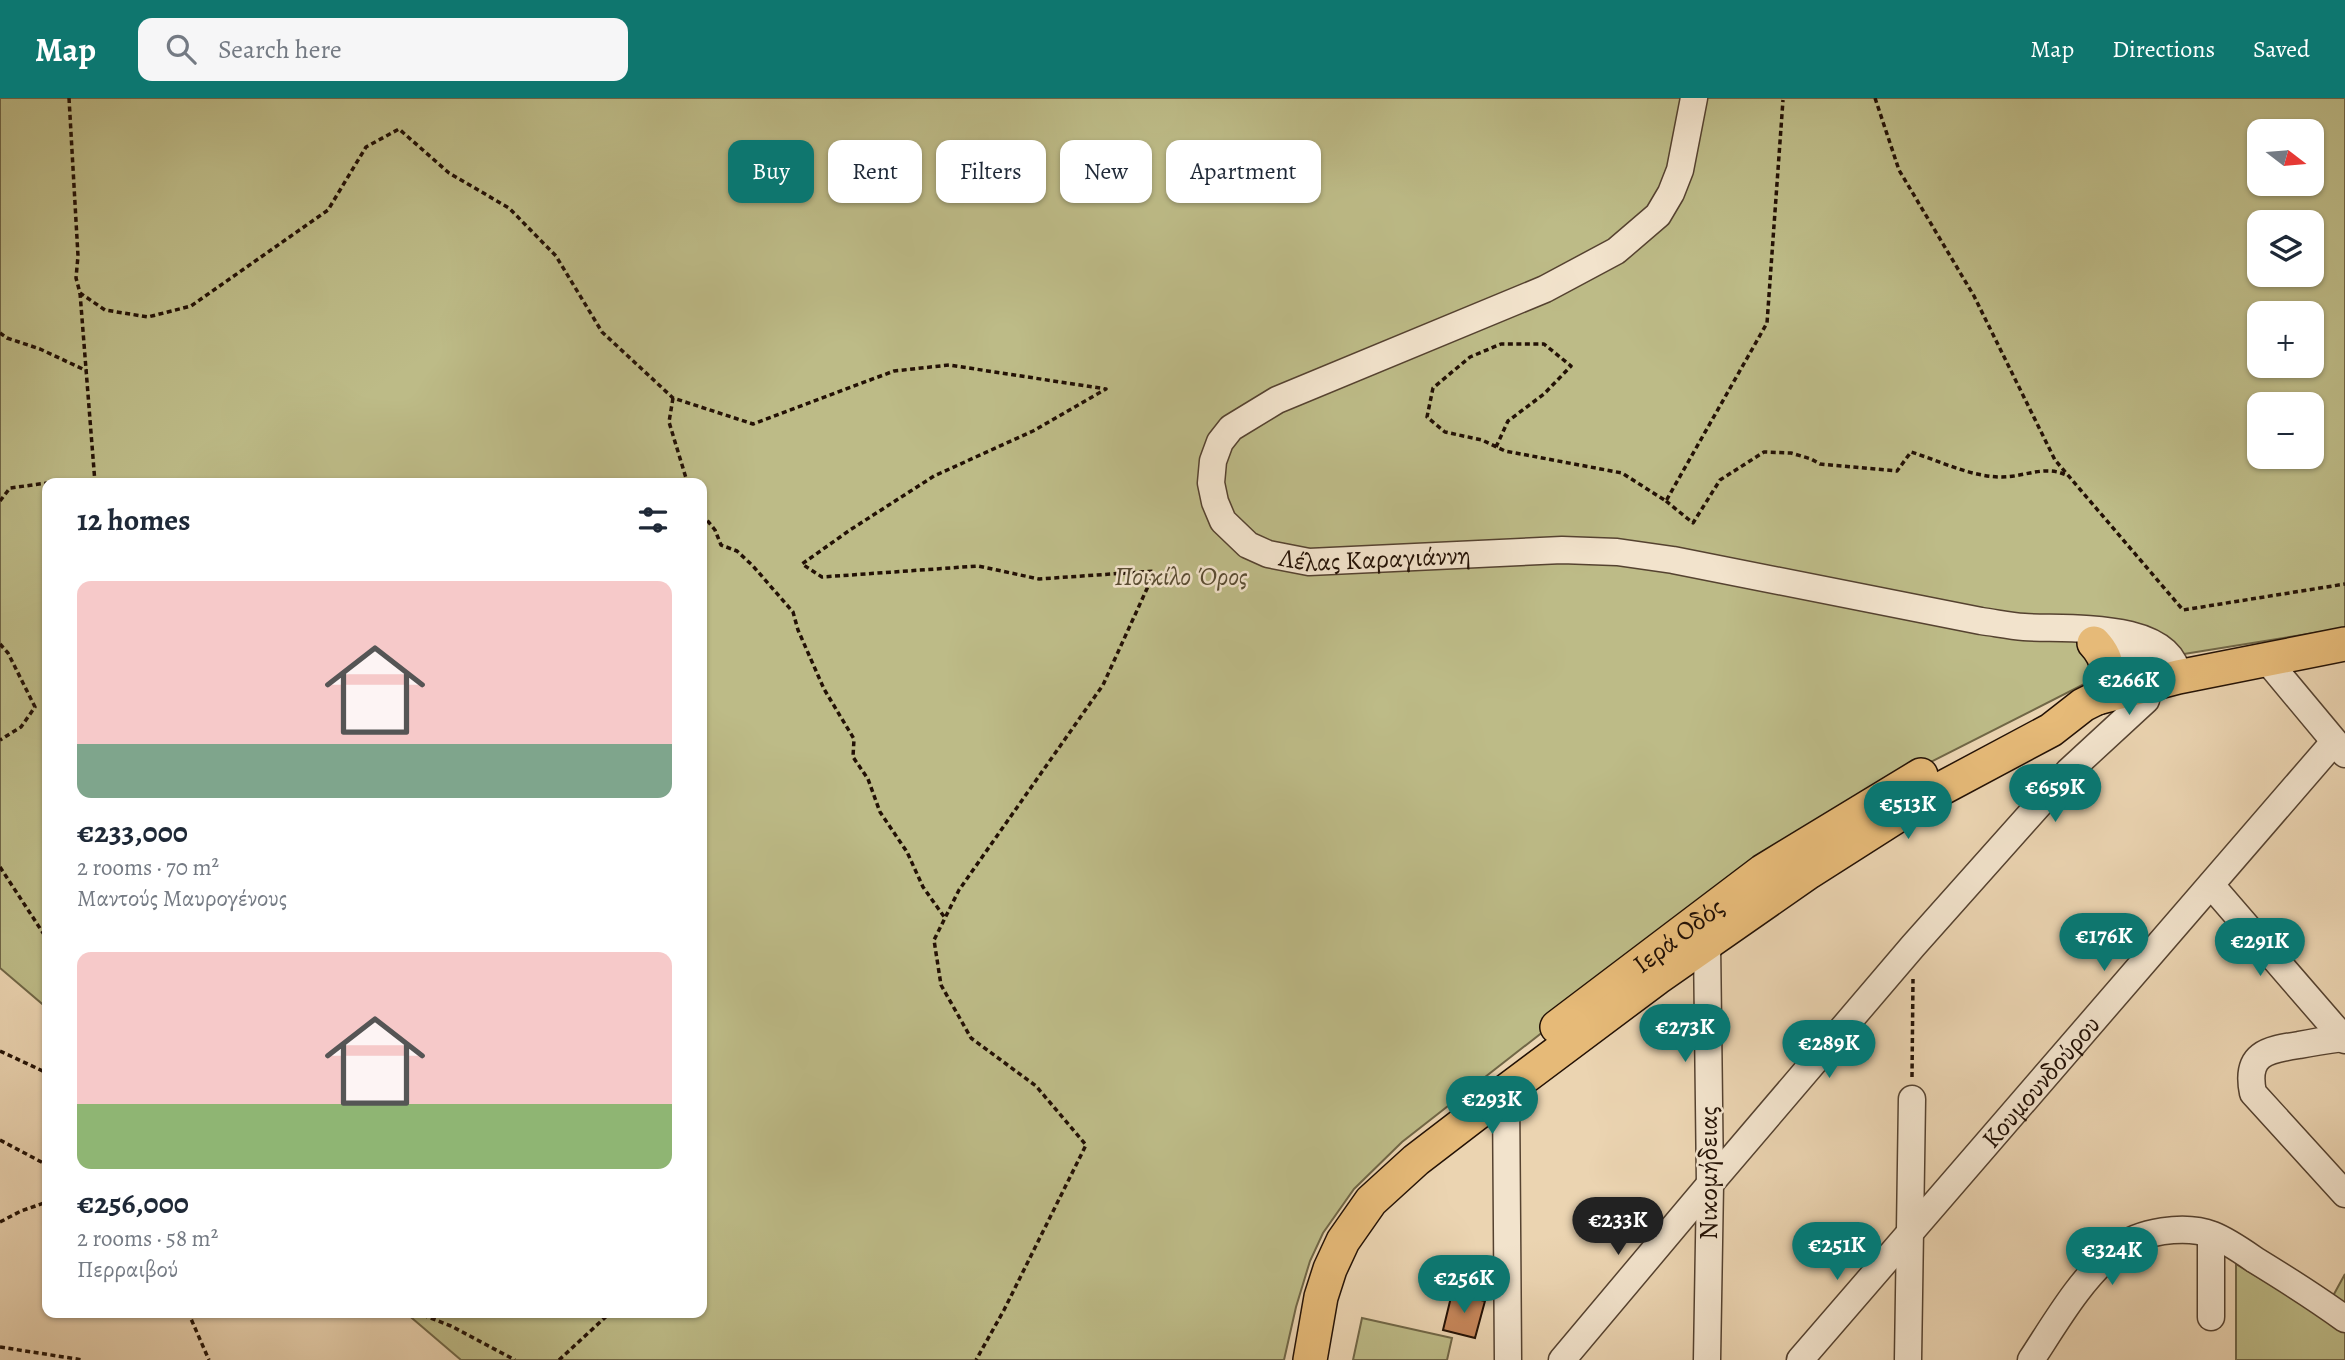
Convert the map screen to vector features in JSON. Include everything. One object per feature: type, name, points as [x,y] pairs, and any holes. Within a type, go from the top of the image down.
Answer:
[{"type":"main road","points":[[2090,701],[2105,684],[2107,667],[2105,658],[2094,643]]},
{"type":"main road","name":"Ιερά Οδός","points":[[1293,1360],[1305,1292],[1327,1236],[1356,1193],[1404,1148],[1594,998],[1763,871],[1921,775],[2045,713],[2163,681],[2345,644]]},
{"type":"main road","name":"Ιερά Οδός","points":[[1310,1360],[1321,1297],[1343,1241],[1371,1201],[1416,1160],[1707,943],[1809,872],[1933,793],[2051,730],[2090,701]]},
{"type":"street","name":"Λέλας Καραγιάννη","points":[[1694,98],[1680,170],[1671,193],[1658,215],[1616,251],[1545,289],[1277,400],[1231,428],[1220,442],[1213,461],[1211,483],[1223,521],[1248,545],[1268,554],[1309,562],[1562,550],[1618,552],[1673,560],[1981,621],[2025,627],[2080,627],[2124,634],[2164,652],[2177,667],[2163,681],[2122,650],[2025,627]]},
{"type":"street","points":[[2265,659],[2340,748]]},
{"type":"street","points":[[1562,1360],[1913,946],[2069,771],[2141,706],[2163,681]]},
{"type":"street","name":"Κουμουνδούρου","points":[[1800,1360],[2211,885],[2340,748]]},
{"type":"street","points":[[2211,885],[2344,1039]]},
{"type":"street","name":"Νικομήδειας","points":[[1707,943],[1710,1184],[1707,1360]]},
{"type":"street","points":[[2344,1039],[2271,1049],[2259,1055],[2250,1078],[2253,1093],[2345,1194]]},
{"type":"street","points":[[1506,1091],[1508,1360]]},
{"type":"street","points":[[1908,1360],[1912,1099]]},
{"type":"street","points":[[2031,1360],[2080,1286],[2116,1250],[2141,1235],[2175,1231],[2211,1234],[2345,1319]]},
{"type":"street","points":[[2211,1234],[2211,1317]]},
{"type":"path","points":[[69,98],[78,256],[76,278],[80,293],[95,478]]},
{"type":"path","points":[[1875,98],[1899,170],[1974,296],[2055,460],[2183,610],[2345,584]]},
{"type":"path","points":[[1666,501],[1767,324],[1783,100]]},
{"type":"path","points":[[80,293],[105,310],[148,317],[191,306],[328,210],[366,147],[400,129],[449,173],[509,208],[556,256],[602,332],[673,398],[753,424],[894,372],[949,365],[1106,389],[1032,431],[934,475],[802,564],[822,577],[978,566],[1039,579],[1156,571],[1103,685],[959,890],[934,940],[941,985],[971,1038],[1037,1086],[1086,1145],[1004,1310],[976,1360]]},
{"type":"path","points":[[0,334],[87,371]]},
{"type":"path","points":[[1496,447],[1508,421],[1544,394],[1571,366],[1544,344],[1501,344],[1470,357],[1433,388],[1426,417],[1445,432],[1482,440],[1496,447],[1505,451],[1622,473],[1666,501],[1693,523],[1720,480],[1764,452],[1791,453],[1820,464],[1897,471],[1911,452],[1971,472],[2003,477],[2032,471],[2059,471],[2072,479]]},
{"type":"path","points":[[673,398],[669,422],[686,478]]},
{"type":"path","points":[[0,501],[10,488],[42,484]]},
{"type":"path","points":[[707,520],[715,530],[721,545],[737,551],[793,612],[824,689],[854,739],[853,757],[868,779],[880,812],[907,852],[922,887],[945,918]]},
{"type":"path","points":[[0,644],[8,653],[34,707],[21,727],[0,740]]},
{"type":"path","points":[[0,867],[42,931]]},
{"type":"path","points":[[1912,1099],[1913,946]]},
{"type":"path","points":[[0,1051],[42,1071]]},
{"type":"path","points":[[0,1140],[42,1162]]},
{"type":"path","points":[[0,1222],[42,1204]]},
{"type":"path","points":[[191,1318],[209,1360]]},
{"type":"path","points":[[430,1318],[515,1360]]},
{"type":"path","points":[[559,1360],[608,1318]]},
{"type":"path","points":[[0,1347],[83,1360]]},
{"type":"green space","name":"Ποικίλο Όρος","points":[[0,98],[2345,98],[2345,628],[2184,654],[2096,678],[1913,771],[1640,956],[1402,1142],[1354,1189],[1323,1233],[1310,1261],[1284,1360],[461,1360],[412,1318],[707,1318],[707,478],[42,478],[42,1004],[0,968]]},
{"type":"green space","points":[[2236,1264],[2322,1316],[2345,1274],[2345,1360],[2236,1360]]},
{"type":"green space","points":[[1362,1318],[1452,1338],[1447,1360],[1353,1360]]},
{"type":"building","points":[[1452,1293],[1485,1301],[1475,1338],[1443,1330]]}]
